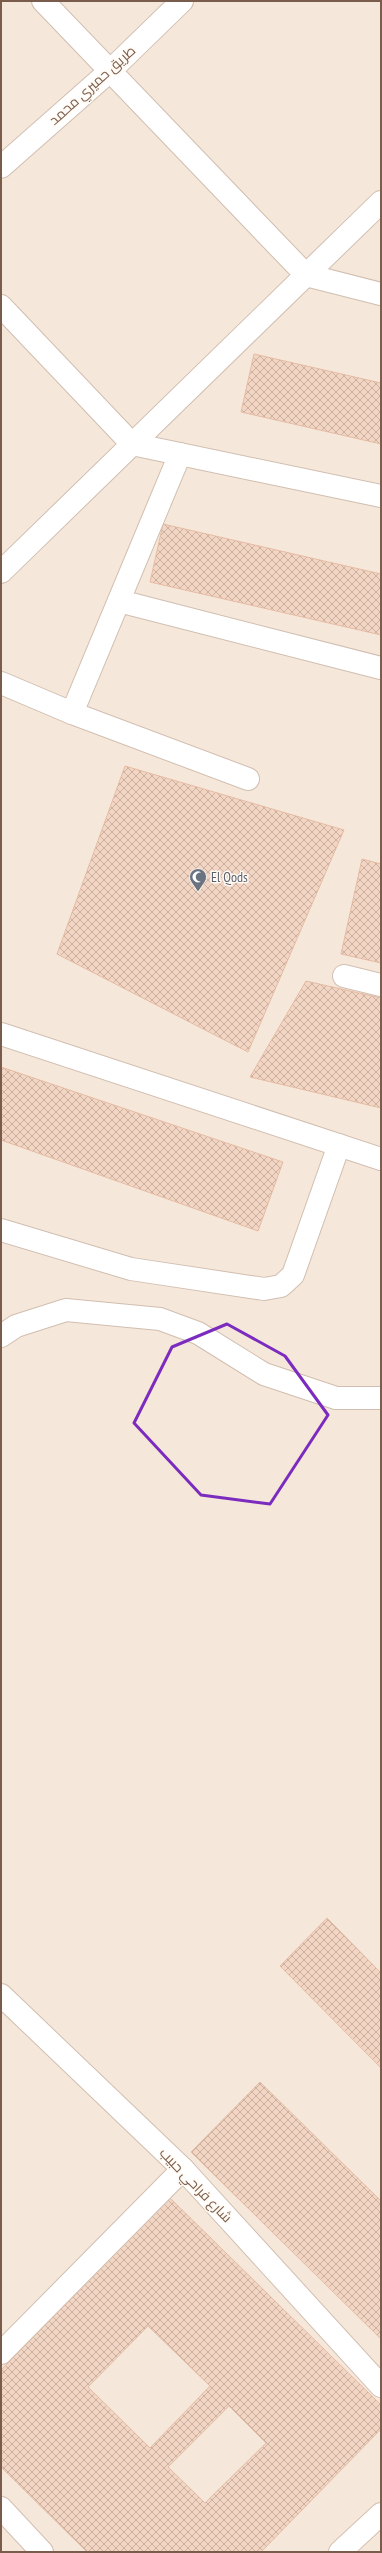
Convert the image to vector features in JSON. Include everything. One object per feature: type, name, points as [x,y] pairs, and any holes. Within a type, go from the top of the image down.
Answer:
[{"type":"street","points":[[43,1],[111,70],[306,275],[381,294]]},
{"type":"street","name":"طريق حميري محمد","points":[[1,167],[111,70],[182,1]]},
{"type":"street","points":[[1,572],[381,202]]},
{"type":"street","points":[[1,306],[132,444],[381,496]]},
{"type":"street","points":[[72,713],[180,454]]},
{"type":"street","points":[[119,601],[381,668]]},
{"type":"street","points":[[1,683],[72,713],[248,779]]},
{"type":"street","points":[[344,976],[381,985]]},
{"type":"street","points":[[1,1034],[381,1159]]},
{"type":"street","points":[[1,1230],[131,1269],[264,1289],[280,1286],[293,1275],[339,1145]]},
{"type":"street","points":[[1,1336],[16,1326],[66,1310],[160,1319],[198,1333],[264,1374],[336,1398],[381,1398]]},
{"type":"street","name":"شارع فراحي حبيب","points":[[1,1995],[183,2169],[381,2386]]},
{"type":"street","points":[[1,2353],[183,2169]]},
{"type":"street","points":[[1,2508],[42,2552]]},
{"type":"street","points":[[340,2552],[381,2514]]},
{"type":"highlighted area","points":[[227,1324],[285,1356],[328,1415],[270,1504],[201,1495],[134,1423],[172,1347]]},
{"type":"shaded area","points":[[1,1],[381,1],[381,2552],[1,2552]]},
{"type":"building","points":[[254,354],[381,383],[381,444],[241,412]]},
{"type":"building","points":[[163,524],[381,574],[381,635],[150,582]]},
{"type":"building","name":"El Qods","points":[[125,766],[344,830],[248,1052],[57,954]]},
{"type":"building","points":[[362,859],[381,864],[381,963],[341,954]]},
{"type":"building","points":[[306,981],[381,998],[381,1108],[250,1077]]},
{"type":"building","points":[[1,1067],[283,1162],[258,1231],[1,1140]]},
{"type":"building","points":[[327,1918],[381,1973],[381,2068],[280,1966]]},
{"type":"building","points":[[260,2082],[381,2201],[381,2339],[191,2152]]},
{"type":"building","points":[[170,2198],[381,2405],[381,2429],[261,2552],[87,2552],[1,2467],[1,2370]],"holes":[[[148,2326],[210,2386],[150,2448],[88,2387]],[[229,2406],[266,2443],[205,2503],[168,2467]]]},
{"type":"place","name":"El Qods","points":[[198,892]]}]
